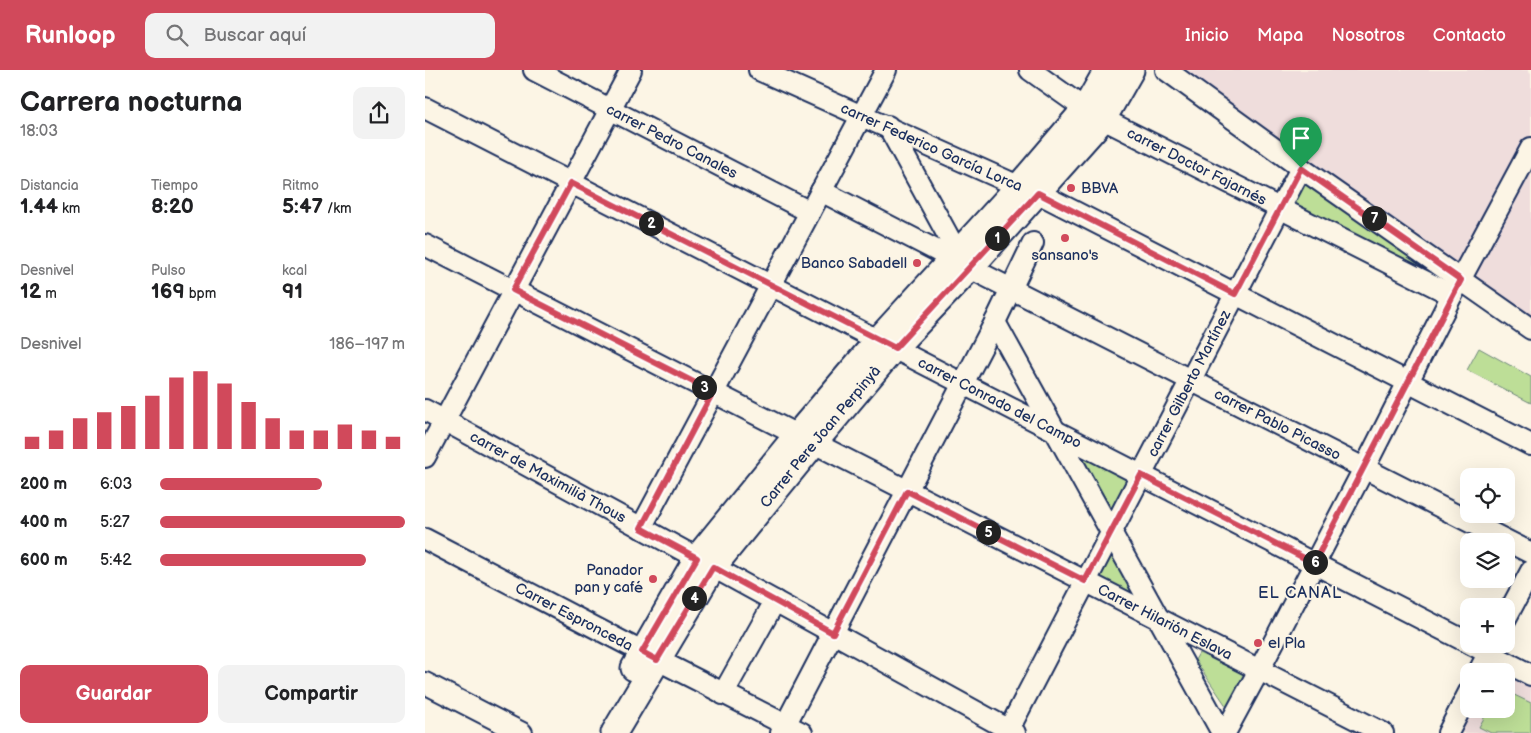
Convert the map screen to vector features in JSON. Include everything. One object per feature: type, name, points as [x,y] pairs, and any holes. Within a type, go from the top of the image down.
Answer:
[{"type":"main road","name":"Carrer Pere Joan Perpinyà","points":[[1094,114],[1107,70]]},
{"type":"main road","name":"Carrer Pere Joan Perpinyà","points":[[597,733],[650,656],[705,562],[886,344],[960,260],[1029,189],[1131,70]]},
{"type":"main road","name":"Carrer Pere Joan Perpinyà","points":[[614,733],[650,656]]},
{"type":"street","name":"carrer Pedro Canales","points":[[533,70],[810,212]]},
{"type":"street","points":[[425,457],[631,70]]},
{"type":"street","name":"carrer Federico García Lorca","points":[[759,70],[1029,189],[1531,445]]},
{"type":"street","points":[[641,528],[885,70]]},
{"type":"street","name":"carrer Doctor Fajarnés","points":[[1030,70],[1094,114],[1280,209],[1456,287]]},
{"type":"street","points":[[1166,70],[1301,168],[1456,287],[1531,329]]},
{"type":"street","name":"carrer Conrado del Campo","points":[[425,108],[1460,638]]},
{"type":"street","points":[[888,126],[960,260]]},
{"type":"street","points":[[1223,733],[1259,670],[1456,287],[1531,148]]},
{"type":"street","name":"carrer Gilberto Martínez","points":[[1010,732],[1085,581],[1301,168]]},
{"type":"street","name":"carrer Pablo Picasso","points":[[821,191],[960,260],[1011,288],[1531,553]]},
{"type":"street","points":[[789,731],[833,633],[995,322],[1033,243]]},
{"type":"street","name":"Carrer Hilarión Eslava","points":[[425,245],[1383,733]]},
{"type":"street","points":[[995,322],[1223,733]]},
{"type":"street","name":"carrer de Maximilià Thous","points":[[425,410],[705,562],[1010,732]]},
{"type":"street","name":"Carrer Espronceda","points":[[425,539],[723,694],[789,731]]},
{"type":"street","points":[[1515,601],[1531,571]]},
{"type":"street","points":[[723,694],[775,601]]},
{"type":"street","name":"carrer Conrado del Campo","points":[[1498,653],[1531,675]]},
{"type":"street","points":[[425,683],[522,733]]},
{"type":"street","points":[[1448,733],[1460,710]]},
{"type":"shaded area","points":[[1178,70],[1528,70],[1531,73],[1531,324]]},
{"type":"shaded area","points":[[1515,677],[1531,685],[1531,733],[1455,733],[1464,718],[1515,718]]},
{"type":"green space","points":[[1305,177],[1449,285],[1291,205]]},
{"type":"green space","points":[[1479,348],[1531,377],[1531,403],[1467,370]]},
{"type":"green space","points":[[1077,450],[1131,478],[1114,511],[1076,454]]},
{"type":"green space","points":[[1108,554],[1115,555],[1136,592],[1129,598],[1095,580]]},
{"type":"green space","points":[[1199,653],[1247,676],[1229,710],[1195,660]]},
{"type":"green space","points":[[1515,695],[1531,703],[1531,733],[1491,733],[1479,727],[1484,718],[1515,718]]},
{"type":"place","name":"BBVA","points":[[1071,188]]},
{"type":"place","name":"sansano's","points":[[1065,238]]},
{"type":"place","name":"Banco Sabadell","points":[[917,263]]},
{"type":"place","name":"Panador pan y café","points":[[653,579]]},
{"type":"place","name":"el Pla","points":[[1258,643]]},
{"type":"district","name":"EL CANAL","points":[[1300,593]]},
{"type":"route","points":[[1301,168],[1461,280],[1314,563],[1141,475],[1085,581],[907,491],[833,633],[713,567],[657,660],[642,652],[697,558],[641,528],[713,392],[513,290],[571,183],[895,348],[1038,193],[1235,294],[1301,168]]}]
